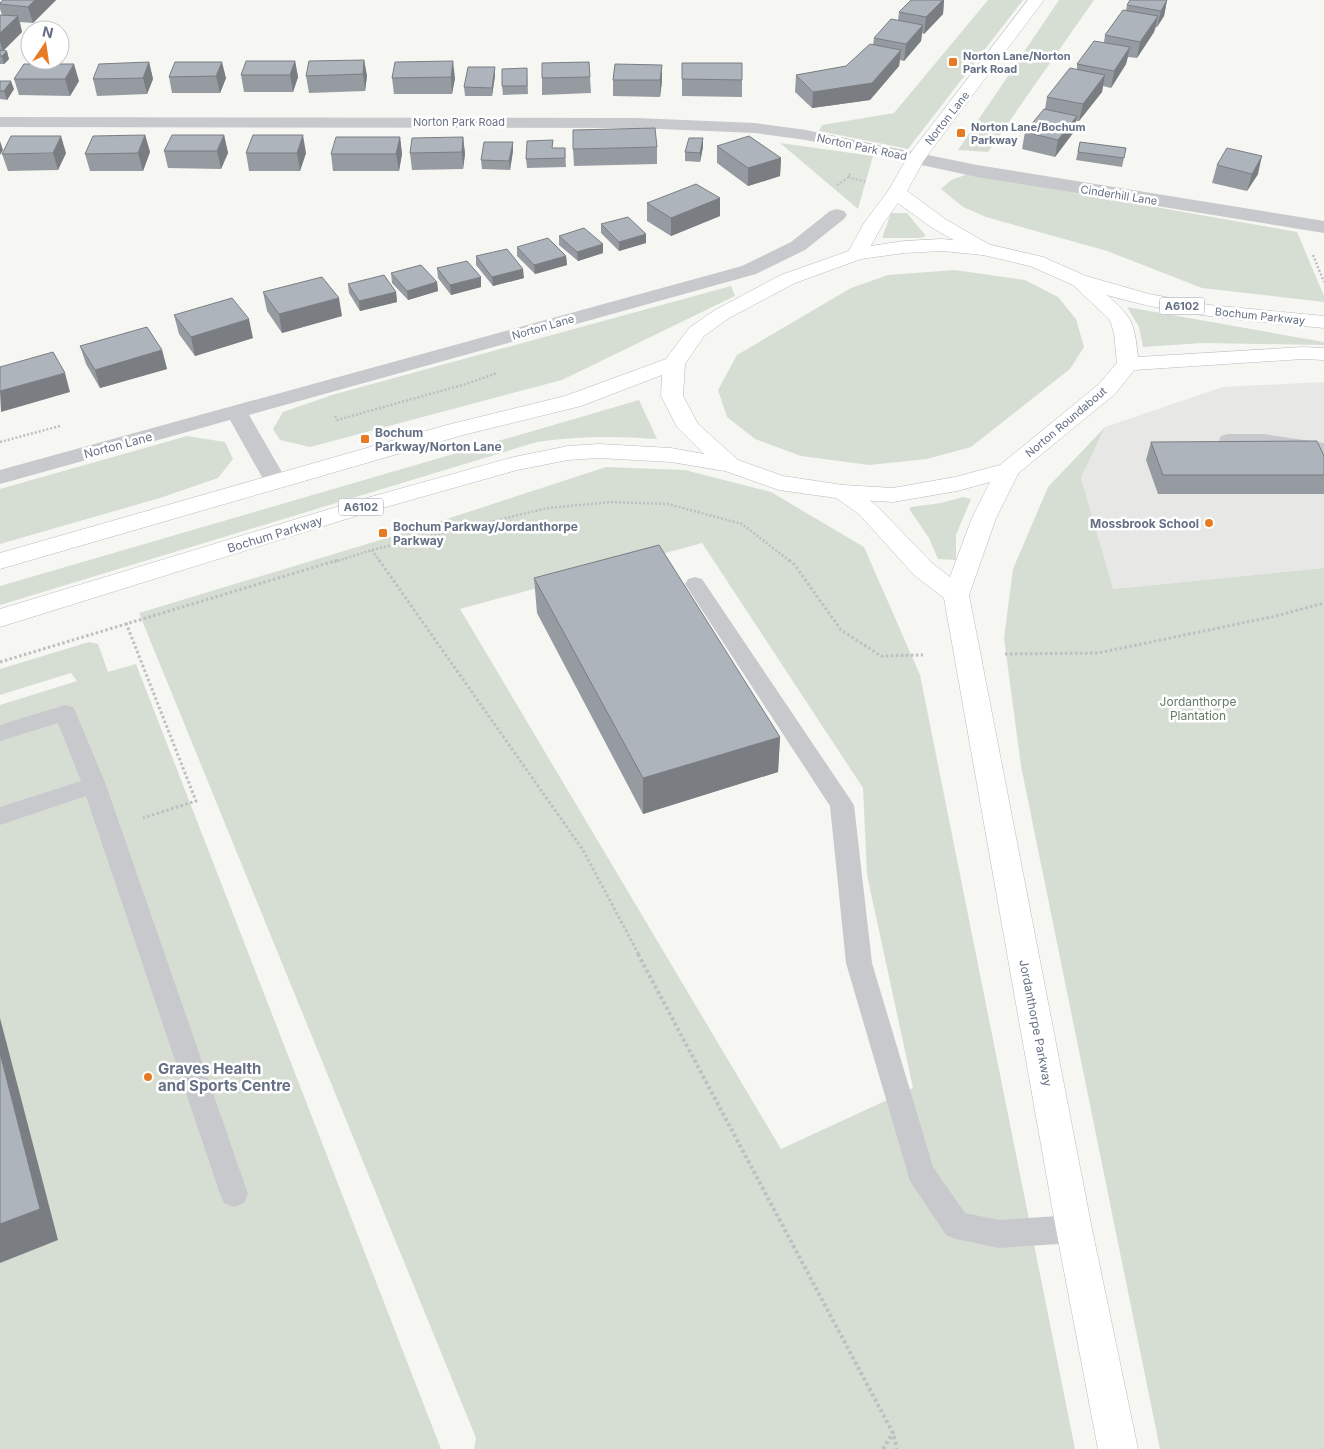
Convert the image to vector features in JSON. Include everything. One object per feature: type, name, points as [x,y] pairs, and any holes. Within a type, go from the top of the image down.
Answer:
[{"type":"main road","name":"Norton Lane","points":[[857,254],[874,222],[897,192],[915,159],[1036,0]]},
{"type":"main road","points":[[897,192],[914,208],[982,249]]},
{"type":"main road","points":[[0,561],[275,480],[455,430],[573,402],[674,364],[696,332],[722,314],[788,279],[857,254],[904,247],[942,245],[982,249],[1036,261],[1080,281],[1120,318],[1125,333],[1128,364],[1303,353],[1324,354]]},
{"type":"main road","name":"Bochum Parkway","points":[[1080,281],[1146,300],[1191,308],[1324,322]]},
{"type":"main road","name":"Norton Roundabout","points":[[674,364],[672,396],[688,427],[730,465],[779,483],[843,492],[893,495],[957,484],[1008,470],[1107,389],[1128,364]]},
{"type":"main road","name":"Bochum Parkway","points":[[0,618],[364,506],[514,464],[568,453],[599,451],[671,455],[730,465]]},
{"type":"main road","points":[[843,492],[868,510],[923,569],[956,595],[984,518],[1008,470]]},
{"type":"main road","name":"Jordanthorpe Parkway","points":[[956,595],[1074,1229],[1118,1449]]},
{"type":"street","name":"Norton Park Road","points":[[0,122],[716,125],[806,135],[915,159]]},
{"type":"street","name":"Cinderhill Lane","points":[[915,159],[986,173],[1324,227]]},
{"type":"street","name":"Norton Lane","points":[[0,478],[749,270],[798,246],[837,215]]},
{"type":"street","points":[[237,413],[275,480]]},
{"type":"lane","points":[[1228,440],[1264,440],[1324,449]]},
{"type":"lane","points":[[695,584],[842,806],[859,963],[920,1172],[956,1225],[999,1234],[1074,1229]]},
{"type":"lane","points":[[0,733],[65,714],[94,785],[234,1194]]},
{"type":"lane","points":[[0,816],[94,785]]},
{"type":"path","points":[[833,187],[849,177],[852,169]]},
{"type":"path","points":[[337,420],[466,384]]},
{"type":"path","points":[[0,442],[62,426]]},
{"type":"path","points":[[0,662],[372,550],[548,508],[612,502],[668,504],[742,524],[794,564],[841,630],[881,656],[923,654]]},
{"type":"path","points":[[372,550],[583,850],[893,1433],[897,1449]]},
{"type":"path","points":[[1005,654],[1098,653],[1276,616],[1324,603]]},
{"type":"path","points":[[109,829],[196,801],[126,623]]},
{"type":"path","points":[[883,1449],[893,1433]]},
{"type":"shaded area","name":"Mossbrook School","points":[[1324,382],[1324,568],[1112,589],[1081,478],[1105,427],[1223,387]]},
{"type":"green space","points":[[988,0],[1023,0],[908,149],[819,131],[822,125],[894,113]]},
{"type":"green space","points":[[1059,0],[1094,0],[988,152],[958,150]]},
{"type":"green space","points":[[780,143],[873,156],[858,209]]},
{"type":"green space","points":[[968,174],[1297,232],[1324,296],[1324,302],[1202,288],[1107,251],[986,217],[963,207],[941,189],[951,180]]},
{"type":"green space","points":[[891,213],[907,213],[926,236],[920,238],[882,238]]},
{"type":"green space","points":[[955,270],[1025,280],[1058,297],[1076,319],[1084,347],[1070,369],[971,447],[927,459],[869,465],[801,456],[755,439],[727,417],[718,390],[737,355],[851,288],[888,275]]},
{"type":"green space","points":[[731,286],[735,296],[562,380],[310,447],[280,440],[273,429],[283,412],[332,395]]},
{"type":"green space","points":[[1127,307],[1324,342],[1324,345],[1202,343],[1143,347],[1139,327]]},
{"type":"green space","points":[[639,400],[657,439],[597,437],[537,442],[0,605],[0,586]]},
{"type":"green space","name":"Jordanthorpe Plantation","points":[[1105,427],[1081,478],[1113,589],[1324,568],[1324,1449],[1160,1449],[1021,766],[1004,638],[1013,569],[1048,487]]},
{"type":"green space","points":[[187,436],[225,442],[233,459],[218,478],[160,498],[0,544],[0,489]]},
{"type":"green space","points":[[606,467],[685,470],[771,492],[864,547],[920,675],[1075,1449],[474,1449],[476,1438],[139,613],[413,530]],"holes":[[[702,543],[863,788],[867,875],[913,1088],[781,1149],[460,609]]]},
{"type":"green space","points":[[963,497],[971,499],[956,535],[956,560],[938,559],[929,538],[909,509],[911,507],[941,503]]},
{"type":"green space","name":"Graves Health and Sports Centre","points":[[89,642],[98,644],[108,672],[136,664],[441,1449],[0,1449],[0,705],[77,681],[71,673],[0,695],[0,669]]},
{"type":"building","points":[[3,0],[35,0],[28,7],[0,4]]},
{"type":"building","points":[[911,0],[943,0],[926,17],[899,12]]},
{"type":"building","points":[[1130,0],[1167,0],[1161,11],[1127,5]]},
{"type":"building","points":[[1123,10],[1158,16],[1140,42],[1105,35]]},
{"type":"building","points":[[0,15],[18,16],[0,33]]},
{"type":"building","points":[[891,19],[923,25],[906,44],[874,38]]},
{"type":"building","points":[[1094,41],[1130,47],[1114,71],[1077,64]]},
{"type":"building","points":[[870,44],[901,50],[872,83],[813,92],[796,75],[846,66]]},
{"type":"building","points":[[0,50],[7,51],[0,56]]},
{"type":"building","points":[[364,60],[363,74],[306,76],[309,61]]},
{"type":"building","points":[[246,61],[295,61],[290,75],[241,75]]},
{"type":"building","points":[[453,61],[451,77],[392,78],[395,62]]},
{"type":"building","points":[[149,62],[143,78],[93,79],[99,64]]},
{"type":"building","points":[[175,62],[222,62],[216,76],[169,77]]},
{"type":"building","points":[[589,62],[590,77],[542,78],[542,63]]},
{"type":"building","points":[[682,63],[742,63],[742,80],[682,79]]},
{"type":"building","points":[[70,64],[74,64],[65,79],[14,79],[20,70],[70,70]]},
{"type":"building","points":[[615,64],[662,65],[660,80],[613,80]]},
{"type":"building","points":[[468,67],[495,67],[492,88],[464,87]]},
{"type":"building","points":[[527,68],[527,86],[502,86],[502,69]]},
{"type":"building","points":[[1070,68],[1105,75],[1083,104],[1047,97]]},
{"type":"building","points":[[0,81],[11,81],[4,91],[0,91]]},
{"type":"building","points":[[1044,109],[1077,116],[1058,140],[1025,132]]},
{"type":"building","points":[[655,128],[657,147],[573,149],[573,130]]},
{"type":"building","points":[[145,135],[138,153],[85,154],[93,136]]},
{"type":"building","points":[[172,135],[224,135],[217,151],[164,151]]},
{"type":"building","points":[[253,135],[303,135],[297,153],[246,153]]},
{"type":"building","points":[[11,136],[61,136],[53,153],[2,154]]},
{"type":"building","points":[[749,136],[781,158],[748,168],[717,146]]},
{"type":"building","points":[[336,137],[400,137],[396,154],[331,154]]},
{"type":"building","points":[[463,137],[462,152],[410,153],[412,138]]},
{"type":"building","points":[[689,138],[703,138],[700,153],[685,152]]},
{"type":"building","points":[[553,140],[552,148],[565,148],[565,158],[526,159],[527,141]]},
{"type":"building","points":[[484,142],[513,142],[509,161],[481,160]]},
{"type":"building","points":[[1080,142],[1126,148],[1124,158],[1078,152]]},
{"type":"building","points":[[1227,148],[1262,156],[1252,174],[1217,165]]},
{"type":"building","points":[[696,184],[720,198],[671,218],[647,203]]},
{"type":"building","points":[[628,217],[646,234],[619,242],[601,224]]},
{"type":"building","points":[[584,228],[603,244],[577,252],[559,236]]},
{"type":"building","points":[[548,238],[566,256],[534,265],[517,247]]},
{"type":"building","points":[[507,249],[523,269],[492,277],[476,256]]},
{"type":"building","points":[[467,261],[481,277],[450,285],[437,268]]},
{"type":"building","points":[[421,265],[437,282],[407,291],[391,273]]},
{"type":"building","points":[[384,275],[396,292],[359,301],[348,284]]},
{"type":"building","points":[[322,277],[339,298],[279,314],[263,292]]},
{"type":"building","points":[[232,298],[249,319],[191,337],[174,315]]},
{"type":"building","points":[[147,327],[162,350],[95,370],[80,346]]},
{"type":"building","points":[[53,352],[65,373],[0,391],[0,367]]},
{"type":"building","points":[[1317,441],[1324,456],[1324,475],[1163,475],[1151,442]]},
{"type":"building","points":[[659,545],[780,737],[643,778],[534,578]]},
{"type":"building","points":[[0,1053],[40,1209],[0,1224]]},
{"type":"place","name":"Norton Lane/Norton Park Road","points":[[953,62]]},
{"type":"place","name":"Norton Lane/Bochum Parkway","points":[[961,133]]},
{"type":"place","name":"Bochum Parkway/Norton Lane","points":[[365,439]]},
{"type":"place","name":"Mossbrook School","points":[[1209,523]]},
{"type":"place","name":"Bochum Parkway/Jordanthorpe Parkway","points":[[383,533]]},
{"type":"place","name":"Graves Health and Sports Centre","points":[[148,1077]]}]
